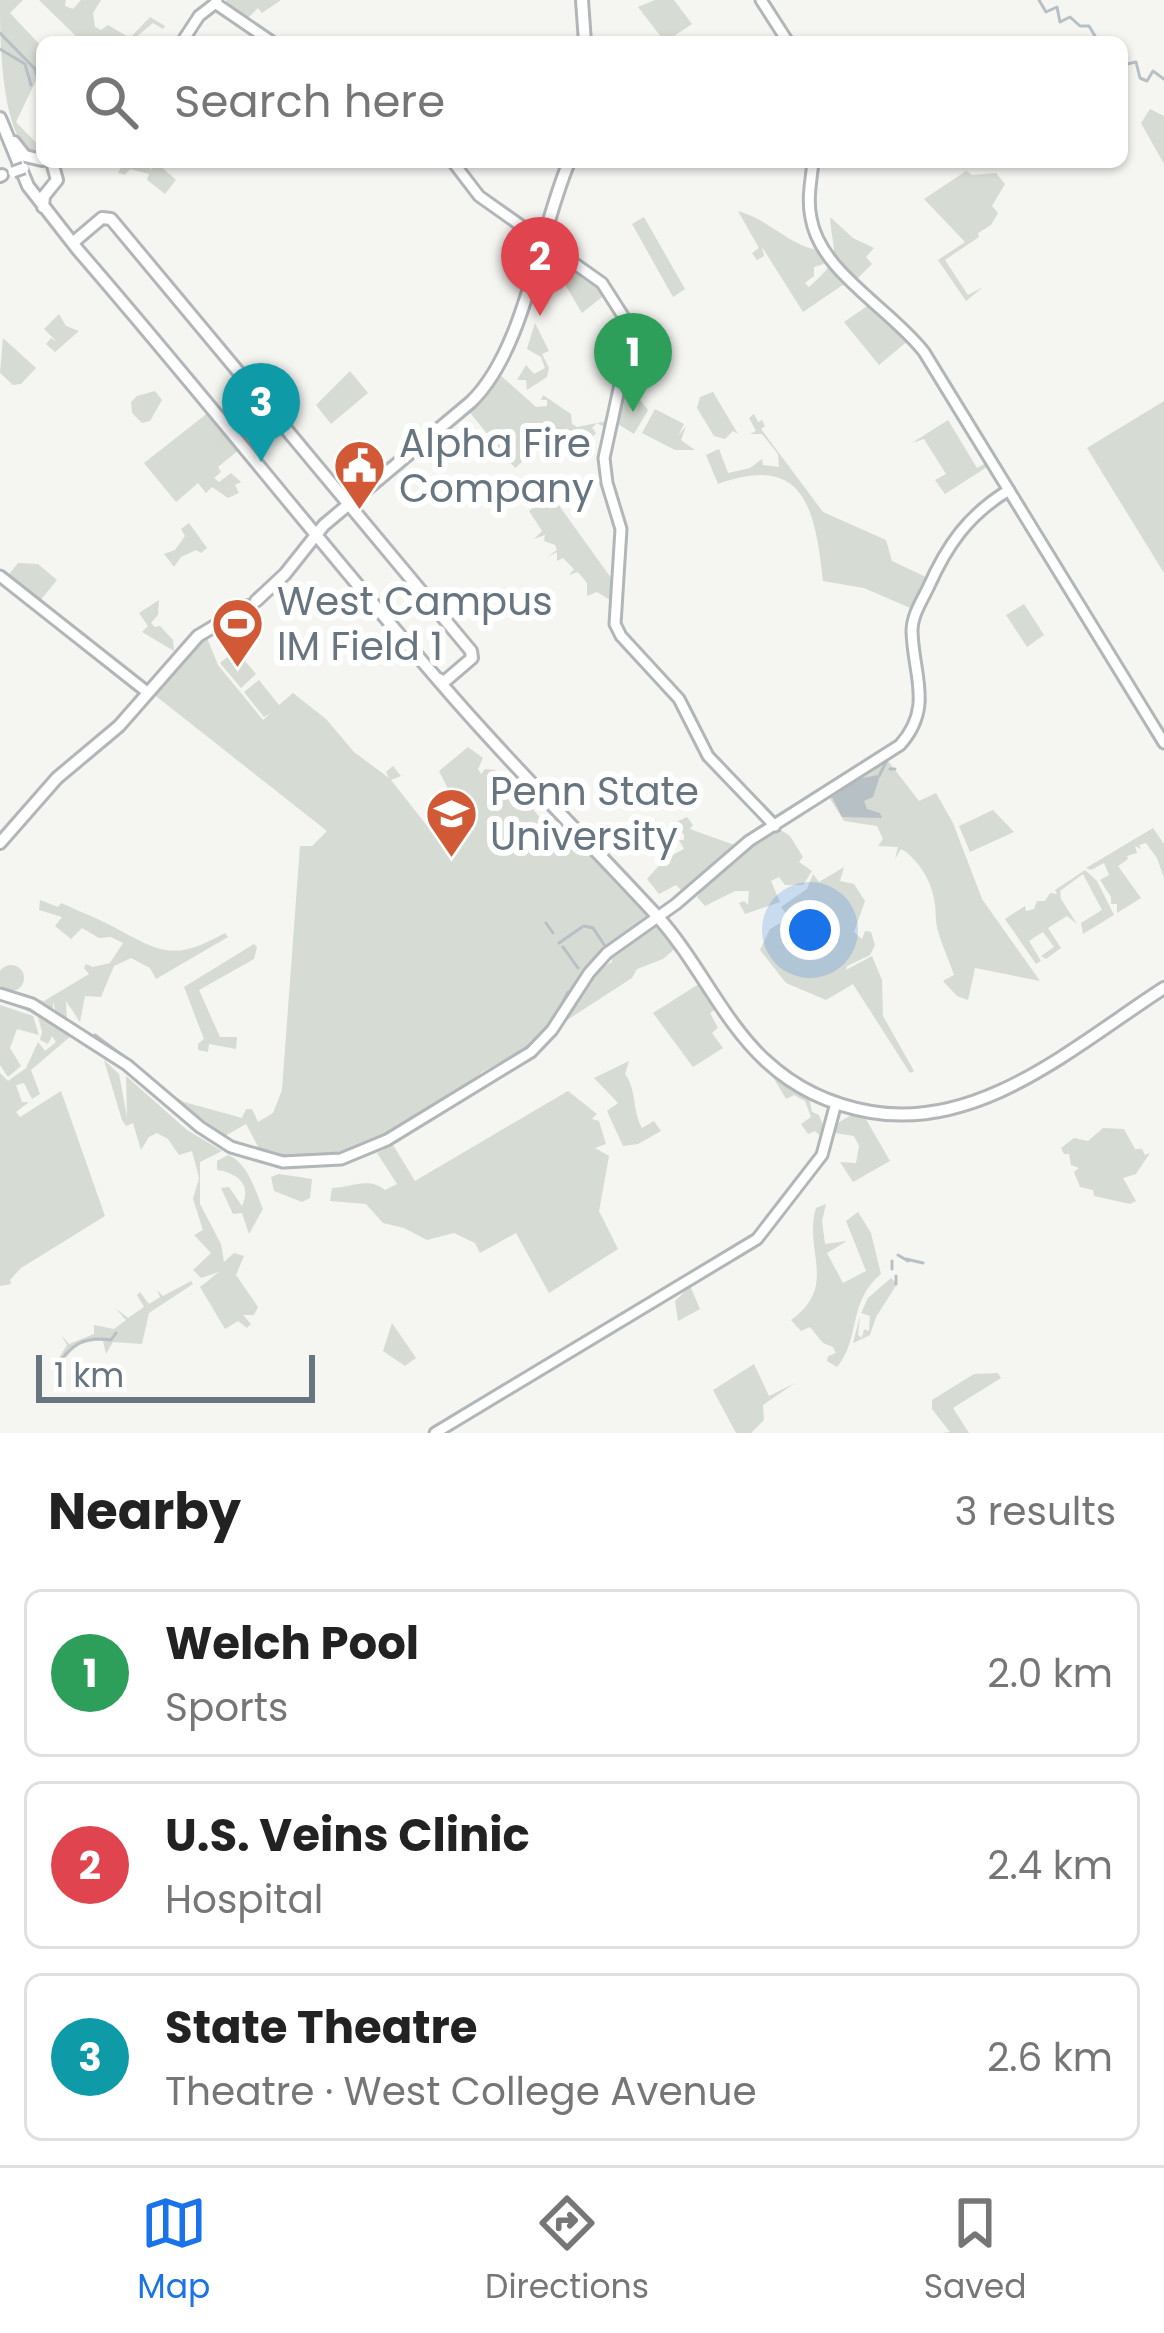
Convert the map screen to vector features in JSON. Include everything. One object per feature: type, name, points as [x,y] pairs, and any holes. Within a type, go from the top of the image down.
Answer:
[{"type":"main road","points":[[581,0],[584,36]]},
{"type":"main road","points":[[761,0],[784,36]]},
{"type":"main road","points":[[187,36],[211,4],[262,36]]},
{"type":"main road","points":[[0,121],[12,172],[242,444],[313,536],[454,698],[659,919],[694,960],[753,1048],[780,1073],[822,1098],[831,1106],[833,1118]]},
{"type":"main road","points":[[0,121],[22,153],[36,159]]},
{"type":"main road","points":[[40,203],[52,185],[50,168]]},
{"type":"main road","points":[[40,203],[56,182],[53,168]]},
{"type":"main road","points":[[458,168],[487,202],[602,283],[623,317],[627,352],[604,458],[621,532],[616,620],[626,640],[682,704],[706,753],[775,826]]},
{"type":"main road","points":[[0,843],[53,781],[118,728],[198,636],[252,604],[313,536],[474,399],[492,378],[566,168]]},
{"type":"main road","points":[[813,168],[810,208],[820,244],[837,270],[884,307],[923,350],[1164,742]]},
{"type":"main road","points":[[12,172],[37,189],[52,185]]},
{"type":"main road","points":[[72,240],[102,218],[111,219],[473,656],[446,684],[454,698]]},
{"type":"main road","points":[[0,994],[32,1004],[134,1075],[217,1144],[254,1160],[294,1167],[330,1165],[370,1153],[523,1062],[553,1036],[604,960],[741,848],[889,755],[910,733],[922,694],[912,634],[916,613],[958,532],[1009,490]]},
{"type":"main road","points":[[0,576],[147,692]]},
{"type":"main road","points":[[432,672],[443,682],[460,669]]},
{"type":"main road","points":[[70,1031],[127,1065],[231,1147],[280,1162],[331,1161],[387,1140],[531,1052],[548,1036],[600,960],[659,919]]},
{"type":"main road","points":[[822,1098],[910,1115],[978,1102],[1016,1083],[1164,988]]},
{"type":"main road","points":[[523,1062],[538,1064]]},
{"type":"main road","points":[[435,1433],[739,1251],[767,1229],[822,1155],[836,1103]]},
{"type":"main road","points":[[833,1118],[840,1109],[850,1107]]},
{"type":"shaded area","points":[[0,0],[23,0],[10,13],[36,41],[36,80],[16,122],[36,143],[36,153],[18,136],[2,65]]},
{"type":"shaded area","points":[[39,0],[66,0],[65,6],[73,9],[81,0],[101,0],[93,13],[95,27],[101,30],[108,25],[127,36],[76,36]]},
{"type":"shaded area","points":[[281,0],[262,13],[258,8],[248,18],[223,3]]},
{"type":"shaded area","points":[[655,0],[674,0],[692,24],[674,36],[660,36],[638,7]]},
{"type":"shaded area","points":[[150,17],[165,26],[153,23],[132,36]]},
{"type":"shaded area","points":[[1150,109],[1164,116],[1164,164],[1141,123]]},
{"type":"shaded area","points":[[121,168],[163,168],[176,180],[165,194],[147,180],[149,174],[130,169],[125,175],[118,173]]},
{"type":"shaded area","points":[[966,171],[996,173],[1005,184],[992,206],[998,213],[991,225],[945,260],[968,295],[983,287],[966,301],[938,260],[965,242],[924,199]]},
{"type":"shaded area","points":[[738,211],[817,250],[824,264],[814,267],[814,276],[805,283],[809,287],[832,262],[830,217],[853,238],[874,248],[866,257],[872,264],[854,282],[850,280],[803,312],[762,247],[764,256],[757,260],[752,253],[759,248]]},
{"type":"shaded area","points":[[644,217],[685,289],[673,297],[632,224]]},
{"type":"shaded area","points":[[551,248],[607,293],[582,313],[548,256]]},
{"type":"shaded area","points":[[873,302],[909,340],[879,365],[844,322]]},
{"type":"shaded area","points":[[59,314],[66,326],[79,331],[55,352],[46,344],[51,338],[58,343],[44,329]]},
{"type":"shaded area","points":[[535,323],[549,351],[542,354],[549,368],[547,377],[527,390],[526,380],[517,380],[526,365],[534,374],[545,368],[541,357],[527,349]]},
{"type":"shaded area","points":[[3,338],[36,368],[21,384],[13,385],[0,373]]},
{"type":"shaded area","points":[[350,371],[368,393],[331,424],[316,405]]},
{"type":"shaded area","points":[[498,373],[536,407],[547,406],[543,395],[571,414],[577,427],[597,423],[592,428],[596,433],[591,439],[585,432],[573,445],[563,433],[554,445],[554,435],[515,468],[467,409]]},
{"type":"shaded area","points":[[155,391],[162,400],[150,421],[142,423],[132,413],[131,402]]},
{"type":"shaded area","points":[[713,392],[738,434],[733,431],[725,439],[714,436],[697,408],[700,397]]},
{"type":"shaded area","points":[[636,395],[648,410],[634,434],[618,424],[623,397]]},
{"type":"shaded area","points":[[1164,401],[1164,573],[1087,448]]},
{"type":"shaded area","points":[[655,409],[684,424],[678,436],[686,426],[681,440],[695,450],[675,450],[642,433]]},
{"type":"shaded area","points":[[209,412],[240,449],[218,467],[221,472],[214,478],[219,482],[231,473],[241,482],[235,485],[239,493],[228,498],[212,487],[206,493],[198,483],[176,502],[144,463]]},
{"type":"shaded area","points":[[754,414],[823,512],[886,540],[892,561],[930,579],[915,610],[864,588],[823,581],[809,511],[788,482],[747,476],[718,484],[706,455],[719,449],[728,473],[750,468],[762,459],[763,465],[779,467],[778,454],[762,434],[750,434],[756,431],[749,418]]},
{"type":"shaded area","points":[[948,420],[977,468],[990,465],[945,494],[935,480],[946,474],[924,439],[912,443]]},
{"type":"shaded area","points":[[550,493],[614,582],[613,602],[597,592],[587,596],[587,583],[578,572],[569,575],[574,569],[563,558],[557,561],[557,552],[547,557],[557,550],[555,545],[544,541],[545,535],[534,539],[542,531],[529,511]]},
{"type":"shaded area","points":[[189,523],[207,548],[181,557],[174,567],[164,554],[175,550],[185,536],[181,529]]},
{"type":"shaded area","points":[[18,563],[38,564],[57,580],[39,602],[6,578]]},
{"type":"shaded area","points":[[159,600],[158,615],[151,623],[173,640],[174,651],[142,632],[148,626],[139,613]]},
{"type":"shaded area","points":[[1024,604],[1044,635],[1027,647],[1006,615]]},
{"type":"shaded area","name":"Penn State University","points":[[207,638],[218,665],[263,720],[271,713],[264,717],[244,692],[259,680],[279,705],[293,693],[326,719],[354,752],[389,778],[386,772],[393,766],[401,776],[391,780],[435,836],[474,812],[455,801],[444,802],[441,795],[448,789],[439,771],[468,747],[483,758],[481,774],[485,769],[495,770],[516,798],[532,800],[532,808],[561,843],[577,834],[653,917],[600,950],[552,1026],[527,1049],[482,1072],[468,1086],[395,1130],[346,1150],[292,1156],[261,1152],[246,1124],[223,1137],[166,1091],[184,1102],[242,1118],[246,1109],[252,1109],[258,1122],[273,1113],[282,1090],[300,846],[312,846],[327,831],[152,693]]},
{"type":"shaded area","name":"West Campus IM Field 1","points":[[236,650],[256,674],[241,688],[220,663]]},
{"type":"shaded area","points":[[885,757],[919,801],[936,793],[953,823],[982,899],[1040,981],[975,968],[968,1000],[943,981],[954,975],[925,875],[901,849],[895,859],[898,847],[878,846],[883,839],[877,826],[844,821],[827,794]]},
{"type":"shaded area","points":[[877,775],[873,797],[864,801],[867,809],[882,818],[842,817],[832,797],[859,779]]},
{"type":"shaded area","points":[[993,810],[1014,832],[970,852],[959,826]]},
{"type":"shaded area","points":[[687,817],[693,825],[690,829],[737,846],[684,893],[676,885],[659,894],[647,879],[665,859],[684,849],[679,840],[684,835],[679,828],[668,826]]},
{"type":"shaded area","points":[[1153,828],[1164,844],[1164,878],[1146,843],[1139,845],[1141,849],[1135,846],[1137,853],[1118,866],[1141,898],[1117,913],[1117,904],[1111,904],[1100,880],[1109,875],[1104,863],[1086,868]]},
{"type":"shaded area","points":[[779,829],[790,836],[803,857],[799,862],[812,871],[803,885],[785,885],[779,877],[771,881],[780,902],[745,914],[739,903],[748,905],[749,891],[735,891],[705,906],[697,897],[713,876],[744,849]]},
{"type":"shaded area","points":[[844,867],[840,881],[854,884],[865,901],[854,932],[862,939],[865,931],[871,932],[875,945],[870,955],[846,970],[872,956],[882,980],[883,1016],[914,1071],[910,1073],[853,984],[826,1000],[786,983],[760,950],[770,929],[789,918],[781,907],[807,889],[813,874],[819,882]]},
{"type":"shaded area","points":[[1085,870],[1097,881],[1114,915],[1083,934],[1081,923],[1102,910],[1083,874],[1060,891],[1077,924],[1067,916],[1048,928],[1061,948],[1046,959],[1041,956],[1054,947],[1043,932],[1029,941],[1041,961],[1036,964],[1005,919],[1025,906],[1026,911],[1034,909],[1037,901],[1057,894],[1055,890]]},
{"type":"shaded area","points":[[40,900],[58,907],[61,903],[162,949],[184,950],[225,933],[228,937],[156,979],[150,968],[131,958],[114,966],[101,997],[85,996],[80,1022],[66,1001],[67,1023],[56,1014],[53,1001],[53,1013],[33,998],[44,1001],[89,974],[86,964],[110,963],[123,943],[82,928],[71,939],[55,926],[62,917],[39,910]]},
{"type":"shaded area","points":[[658,924],[679,945],[564,1022],[612,956]]},
{"type":"shaded area","points":[[254,944],[254,959],[199,990],[220,1037],[237,1037],[236,1049],[209,1044],[208,1052],[198,1050],[204,1039],[184,987]]},
{"type":"shaded area","points":[[6,966],[16,966],[23,973],[23,983],[16,990],[6,990],[-1,983],[-1,973]]},
{"type":"shaded area","points":[[705,980],[720,1006],[710,1013],[718,1028],[712,1033],[723,1048],[693,1067],[653,1013]]},
{"type":"shaded area","points":[[0,997],[38,1010],[71,1036],[31,1070],[40,1094],[32,1099],[24,1083],[16,1085],[22,1102],[29,1102],[16,1112],[20,1117],[61,1091],[105,1216],[21,1268],[11,1284],[0,1286],[0,1073],[8,1081],[26,1068],[38,1042],[45,1051],[56,1042],[52,1036],[48,1044],[40,1040],[38,1017]]},
{"type":"shaded area","points":[[0,1005],[33,1016],[39,1035],[17,1029],[10,1048],[21,1066],[8,1077],[0,1065]]},
{"type":"shaded area","points":[[104,1060],[119,1074],[127,1117],[126,1076],[187,1130],[222,1151],[200,1162],[200,1204],[221,1244],[224,1262],[234,1253],[244,1256],[236,1275],[258,1307],[254,1315],[243,1315],[251,1324],[247,1328],[238,1321],[225,1329],[200,1287],[219,1272],[201,1278],[193,1270],[211,1253],[194,1235],[203,1230],[193,1199],[199,1178],[192,1151],[179,1155],[157,1133],[141,1150],[133,1123],[126,1126],[122,1120]]},
{"type":"shaded area","points":[[629,1061],[625,1074],[642,1128],[654,1121],[661,1131],[638,1144],[623,1146],[607,1111],[618,1103],[594,1078]]},
{"type":"shaded area","points":[[775,1075],[809,1097],[812,1112],[819,1115],[827,1135],[823,1139],[815,1131],[808,1134],[801,1124],[811,1117],[805,1101],[794,1095],[786,1099]]},
{"type":"shaded area","points":[[568,1091],[597,1114],[592,1119],[599,1121],[606,1144],[595,1148],[609,1156],[599,1211],[618,1249],[549,1293],[516,1233],[480,1253],[475,1243],[454,1233],[427,1240],[383,1223],[366,1204],[330,1201],[332,1188],[365,1183],[385,1190],[397,1184],[377,1153],[393,1145],[415,1181]]},
{"type":"shaded area","points":[[856,1112],[863,1114],[890,1161],[853,1182],[840,1162],[856,1163],[859,1146],[854,1136],[835,1133],[838,1123]]},
{"type":"shaded area","points":[[1103,1128],[1124,1129],[1135,1149],[1150,1153],[1136,1174],[1123,1178],[1136,1201],[1130,1204],[1094,1196],[1093,1190],[1080,1187],[1074,1172],[1079,1168],[1071,1165],[1069,1154],[1061,1148],[1074,1138],[1088,1141]]},
{"type":"shaded area","points":[[228,1155],[246,1171],[263,1209],[249,1234],[242,1213],[233,1214],[221,1188],[229,1187],[242,1206],[241,1181],[217,1170],[217,1161]]},
{"type":"shaded area","points":[[271,1177],[312,1179],[310,1198],[302,1202],[274,1191]]},
{"type":"shaded area","points":[[826,1204],[825,1244],[847,1241],[827,1253],[843,1283],[866,1271],[846,1221],[858,1212],[871,1233],[881,1274],[863,1296],[849,1345],[837,1367],[827,1361],[836,1353],[833,1347],[810,1327],[801,1331],[791,1320],[805,1307],[817,1281],[813,1224],[816,1208]]},
{"type":"shaded area","points":[[891,1278],[897,1284],[870,1335],[853,1343],[860,1316],[858,1335],[862,1338],[864,1329],[869,1331],[870,1316],[861,1313],[868,1298]]},
{"type":"shaded area","points":[[191,1281],[149,1313],[142,1344],[113,1342],[106,1354],[103,1341],[87,1342],[72,1351],[59,1369],[54,1366],[67,1345],[61,1335],[69,1344],[94,1334],[94,1325],[114,1329],[126,1320],[115,1308],[128,1318],[144,1307],[137,1295],[140,1292],[149,1304],[160,1297],[157,1290],[163,1296]]},
{"type":"shaded area","points":[[690,1286],[700,1309],[678,1321],[675,1301]]},
{"type":"shaded area","points":[[392,1323],[416,1358],[405,1366],[383,1351]]},
{"type":"shaded area","points":[[754,1364],[769,1396],[795,1383],[763,1405],[764,1420],[751,1433],[736,1433],[713,1390]]},
{"type":"shaded area","points":[[998,1373],[1001,1378],[953,1408],[969,1433],[942,1433],[950,1432],[932,1409],[932,1400],[974,1374]]},
{"type":"waterway","points":[[1039,0],[1046,12],[1057,7],[1060,22],[1070,17],[1080,26],[1089,26],[1095,36]]},
{"type":"waterway","points":[[0,33],[36,72]]},
{"type":"waterway","points":[[0,49],[25,64],[31,85]]},
{"type":"waterway","points":[[1128,64],[1136,62],[1140,78],[1147,81],[1153,71],[1164,79]]},
{"type":"waterway","points":[[879,776],[886,762]]},
{"type":"waterway","points":[[890,769],[895,769]]},
{"type":"waterway","points":[[546,923],[553,933]]},
{"type":"waterway","points":[[584,926],[593,928],[605,946]]},
{"type":"waterway","points":[[559,943],[582,927]]},
{"type":"waterway","points":[[563,947],[578,968]]},
{"type":"waterway","points":[[555,1018],[568,992]]},
{"type":"waterway","points":[[95,1035],[126,1058]]},
{"type":"waterway","points":[[502,1064],[534,1043]]},
{"type":"waterway","points":[[181,1106],[216,1132]]},
{"type":"waterway","points":[[379,1139],[422,1113]]},
{"type":"waterway","points":[[275,1155],[295,1157]]},
{"type":"waterway","points":[[898,1255],[908,1261]]},
{"type":"waterway","points":[[906,1259],[923,1263]]},
{"type":"waterway","points":[[892,1261],[892,1269]]},
{"type":"waterway","points":[[896,1276],[896,1284]]},
{"type":"waterway","points":[[55,1368],[79,1344],[111,1340],[116,1333]]},
{"type":"place","name":"U.S. Veins Clinic","points":[[540,316]]},
{"type":"place","name":"Welch Pool","points":[[633,412]]},
{"type":"place","name":"State Theatre","points":[[261,462]]},
{"type":"place","name":"Alpha Fire Company","points":[[360,511]]},
{"type":"place","name":"West Campus IM Field 1","points":[[238,669]]},
{"type":"place","name":"Penn State University","points":[[451,859]]}]
